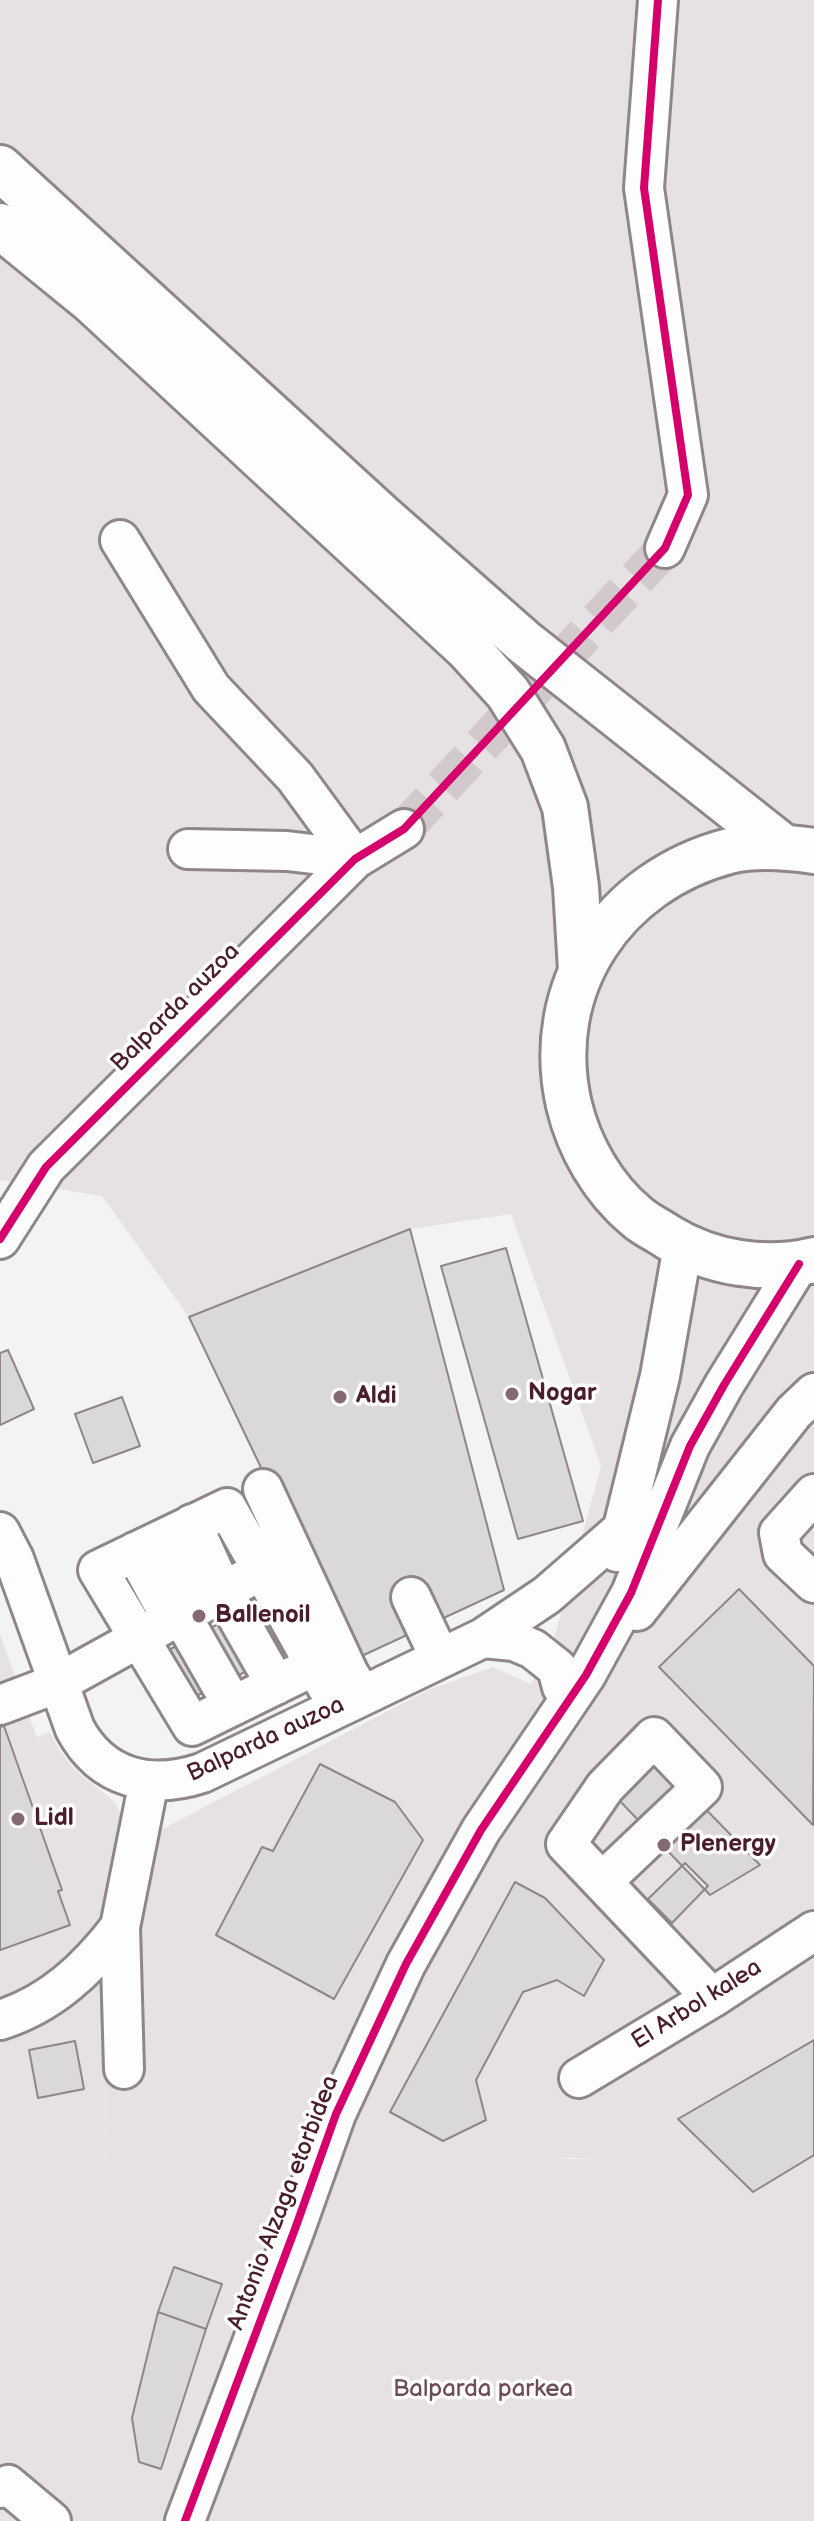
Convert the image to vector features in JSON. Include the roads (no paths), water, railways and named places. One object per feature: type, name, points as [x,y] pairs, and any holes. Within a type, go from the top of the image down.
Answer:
[{"type":"main road","points":[[0,168],[383,518],[524,642],[798,849]]},
{"type":"main road","points":[[0,226],[93,302],[467,648],[508,693],[543,749],[565,807],[576,887],[581,970]]},
{"type":"main road","points":[[798,849],[732,851],[685,866],[643,892],[607,927],[581,970],[565,1021],[563,1076],[575,1129],[600,1177],[637,1217],[683,1246],[720,1259],[759,1265],[806,1262]]},
{"type":"street","points":[[658,0],[644,188],[688,495],[665,548]]},
{"type":"street","points":[[120,540],[211,688],[295,777],[355,859]]},
{"type":"street","name":"Balparda auzoa","points":[[0,1239],[46,1167],[355,859],[404,829]]},
{"type":"street","points":[[188,849],[287,851],[355,859]]},
{"type":"street","points":[[574,1681],[625,1527],[660,1376],[683,1246]]},
{"type":"street","points":[[574,1681],[631,1593],[690,1446],[724,1385],[806,1262]]},
{"type":"street","points":[[574,1681],[794,1412],[814,1393]]},
{"type":"street","points":[[263,1489],[348,1672],[349,1702]]},
{"type":"street","points":[[814,1494],[779,1533],[783,1554],[814,1583]]},
{"type":"street","points":[[164,1538],[227,1508],[314,1666],[325,1682],[349,1702]]},
{"type":"street","name":"Balparda auzoa","points":[[0,1532],[14,1559],[75,1729],[91,1752],[121,1773],[149,1781],[183,1779],[202,1773],[483,1638],[547,1595],[625,1527]]},
{"type":"street","points":[[164,1538],[183,1614],[233,1706],[314,1666]]},
{"type":"street","points":[[164,1538],[183,1614],[276,1685]]},
{"type":"street","points":[[0,1705],[58,1683],[262,1570]]},
{"type":"street","points":[[533,1649],[547,1595]]},
{"type":"street","points":[[411,1597],[440,1658]]},
{"type":"street","points":[[483,1638],[514,1641],[533,1649],[574,1681]]},
{"type":"street","name":"Antonio Alzaga etorbidea","points":[[185,2521],[336,2114],[370,2040],[406,1964],[481,1830],[539,1744],[574,1681]]},
{"type":"street","points":[[602,1882],[702,1787],[654,1737],[605,1787],[566,1844],[602,1882],[712,1998]]},
{"type":"street","points":[[124,2069],[120,1927],[149,1781]]},
{"type":"street","points":[[0,2020],[52,1996],[87,1967],[120,1927]]},
{"type":"street","name":"El Arbol kalea","points":[[579,2078],[712,1998],[814,1931]]},
{"type":"street","points":[[0,2488],[8,2485],[51,2521]]},
{"type":"tunnel","points":[[404,829],[665,548]]},
{"type":"place","name":"Nogar","points":[[512,1394]]},
{"type":"place","name":"Aldi","points":[[340,1397]]},
{"type":"place","name":"Ballenoil","points":[[199,1616]]},
{"type":"place","name":"Lidl","points":[[18,1819]]},
{"type":"place","name":"Plenergy","points":[[664,1845]]},
{"type":"park label","name":"Balparda parkea","points":[[483,2390]]}]
